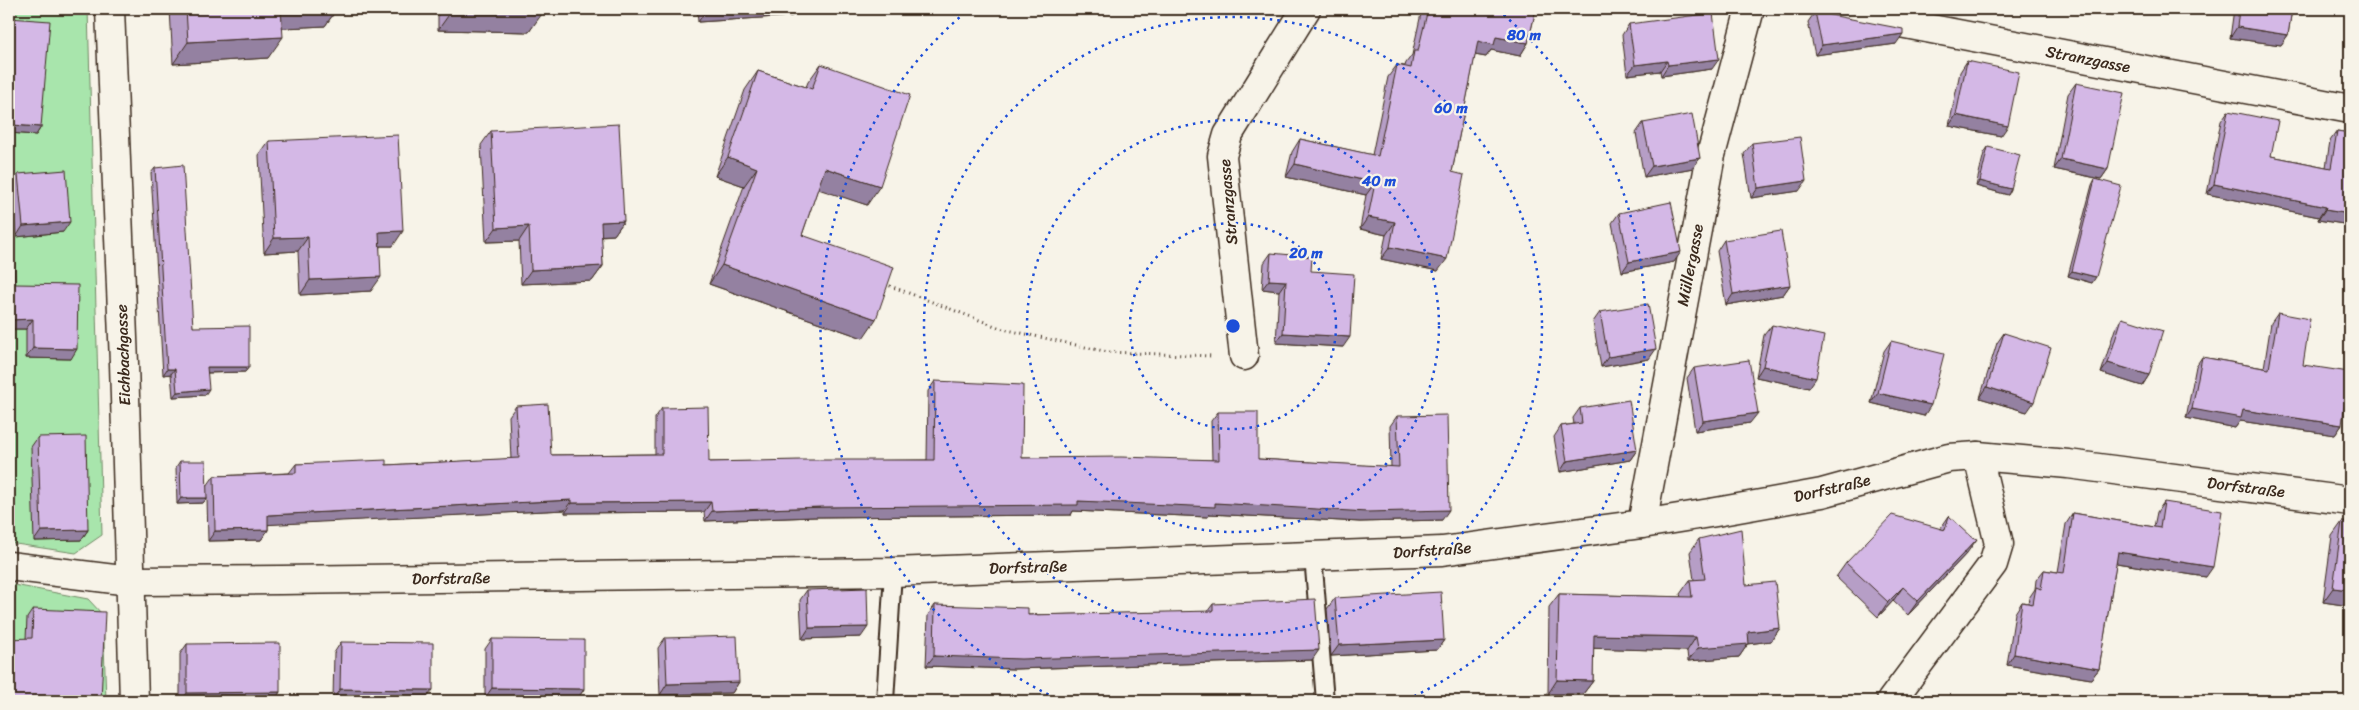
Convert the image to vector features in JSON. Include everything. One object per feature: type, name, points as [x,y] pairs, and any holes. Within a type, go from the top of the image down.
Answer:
[{"type":"street","name":"Eichbachgasse","points":[[110,9],[134,701]]},
{"type":"street","name":"Stranzgasse","points":[[1244,356],[1222,156],[1228,134],[1306,9]]},
{"type":"street","name":"Müllergasse","points":[[1642,524],[1711,155],[1750,9]]},
{"type":"street","name":"Stranzgasse","points":[[1826,9],[2350,109]]},
{"type":"street","name":"Dorfstraße","points":[[9,566],[130,581],[894,572],[1442,551],[1642,524],[1822,492],[1949,458],[1978,456],[2068,464],[2350,501]]},
{"type":"street","points":[[1891,701],[1994,564],[1999,544],[1978,456]]},
{"type":"lane","points":[[1313,556],[1325,701]]},
{"type":"lane","points":[[885,701],[894,572]]},
{"type":"path","points":[[876,281],[1003,329],[1108,352],[1244,356]]},
{"type":"green space","points":[[9,9],[88,9],[102,535],[76,553],[9,543]]},
{"type":"green space","points":[[9,584],[88,599],[103,615],[106,701],[9,701]]},
{"type":"building","points":[[186,9],[281,9],[283,37],[188,42]]},
{"type":"building","points":[[453,9],[544,9],[544,11]]},
{"type":"building","points":[[1428,9],[1536,9],[1528,43],[1496,37],[1494,45],[1478,41],[1452,172],[1464,175],[1447,259],[1390,247],[1395,222],[1368,217],[1375,183],[1295,164],[1300,139],[1378,156],[1397,65],[1411,68],[1414,51],[1418,51]]},
{"type":"building","points":[[2239,9],[2292,9],[2288,35],[2237,27]]},
{"type":"building","points":[[1815,12],[1903,29],[1903,34],[1822,45]]},
{"type":"building","points":[[1713,13],[1719,59],[1668,65],[1667,61],[1635,65],[1629,24]]},
{"type":"building","points":[[9,18],[50,21],[41,127],[12,125],[9,93]]},
{"type":"building","points":[[1967,61],[2019,72],[2008,126],[1956,115]]},
{"type":"building","points":[[821,64],[910,95],[880,186],[825,168],[802,235],[894,267],[876,319],[722,265],[757,168],[728,157],[758,71],[812,89]]},
{"type":"building","points":[[2076,83],[2124,93],[2108,169],[2061,159]]},
{"type":"building","points":[[2228,111],[2278,121],[2271,156],[2331,168],[2337,131],[2350,133],[2350,214],[2325,210],[2326,207],[2214,184]]},
{"type":"building","points":[[1692,114],[1700,158],[1652,166],[1643,123]]},
{"type":"building","points":[[619,124],[624,221],[601,222],[603,266],[531,270],[529,226],[496,228],[491,131]]},
{"type":"building","points":[[398,135],[403,231],[379,232],[381,277],[310,280],[308,237],[274,238],[269,141]]},
{"type":"building","points":[[1800,137],[1806,181],[1758,188],[1752,143]]},
{"type":"building","points":[[1988,147],[2020,155],[2011,189],[1980,181]]},
{"type":"building","points":[[183,165],[193,327],[249,326],[249,367],[207,367],[209,389],[177,392],[175,369],[167,369],[155,168]]},
{"type":"building","points":[[66,170],[70,222],[23,226],[18,174]]},
{"type":"building","points":[[2095,179],[2121,186],[2096,277],[2072,271]]},
{"type":"building","points":[[1671,202],[1681,252],[1629,262],[1619,213]]},
{"type":"building","points":[[9,217],[13,217],[15,284],[78,285],[77,349],[33,348],[33,319],[9,320]]},
{"type":"building","points":[[1781,231],[1790,285],[1733,294],[1724,240]]},
{"type":"building","points":[[1271,253],[1312,257],[1311,271],[1354,274],[1350,337],[1283,333],[1286,281],[1269,280]]},
{"type":"building","points":[[1648,304],[1656,349],[1608,357],[1600,312]]},
{"type":"building","points":[[2278,313],[2310,319],[2303,365],[2349,372],[2342,425],[2243,410],[2241,418],[2192,409],[2202,357],[2269,369]]},
{"type":"building","points":[[2122,318],[2163,331],[2149,375],[2108,363]]},
{"type":"building","points":[[1772,325],[1824,336],[1816,378],[1763,366]]},
{"type":"building","points":[[2004,333],[2051,348],[2034,402],[1987,387]]},
{"type":"building","points":[[1891,341],[1944,354],[1931,405],[1878,393]]},
{"type":"building","points":[[1749,360],[1758,413],[1703,421],[1694,368]]},
{"type":"building","points":[[935,381],[1023,385],[1022,458],[1121,457],[1219,460],[1218,412],[1258,412],[1258,459],[1399,467],[1397,416],[1447,415],[1449,510],[1367,512],[1215,503],[1215,507],[1078,501],[1078,505],[821,507],[712,511],[711,502],[572,503],[572,500],[268,515],[268,530],[215,531],[214,476],[296,473],[296,464],[386,460],[386,465],[519,458],[516,406],[548,404],[551,455],[662,454],[662,408],[708,407],[709,462],[934,460]]},
{"type":"building","points":[[1629,400],[1637,450],[1567,461],[1561,426],[1582,423],[1580,408]]},
{"type":"building","points":[[86,436],[88,530],[41,531],[38,437]]},
{"type":"building","points":[[180,461],[206,461],[207,498],[181,498]]},
{"type":"building","points":[[2164,502],[2222,511],[2213,567],[2118,552],[2099,669],[2014,654],[2022,602],[2033,604],[2036,587],[2041,589],[2044,570],[2064,573],[2073,513],[2160,528]]},
{"type":"building","points":[[1892,515],[1945,530],[1949,516],[1972,537],[1977,539],[1918,601],[1903,587],[1888,602],[1846,563]]},
{"type":"building","points":[[2342,522],[2350,523],[2350,590],[2333,588]]},
{"type":"building","points":[[1741,529],[1746,585],[1775,582],[1780,628],[1748,632],[1749,644],[1698,648],[1696,637],[1594,635],[1593,681],[1557,680],[1559,594],[1692,597],[1690,580],[1705,579],[1699,539]]},
{"type":"building","points":[[867,588],[868,627],[809,628],[807,590]]},
{"type":"building","points":[[1441,592],[1444,640],[1339,645],[1335,598]]},
{"type":"building","points":[[1315,599],[1319,650],[1021,659],[934,656],[935,605],[1028,608],[1028,615],[1213,611],[1213,604]]},
{"type":"building","points":[[33,609],[105,612],[101,701],[9,701],[9,639],[32,638]]},
{"type":"building","points":[[737,636],[739,682],[667,684],[665,638]]},
{"type":"building","points":[[492,639],[584,640],[584,689],[492,688]]},
{"type":"building","points":[[341,642],[433,643],[433,690],[340,689]]},
{"type":"building","points":[[280,643],[280,692],[187,693],[187,644]]}]
